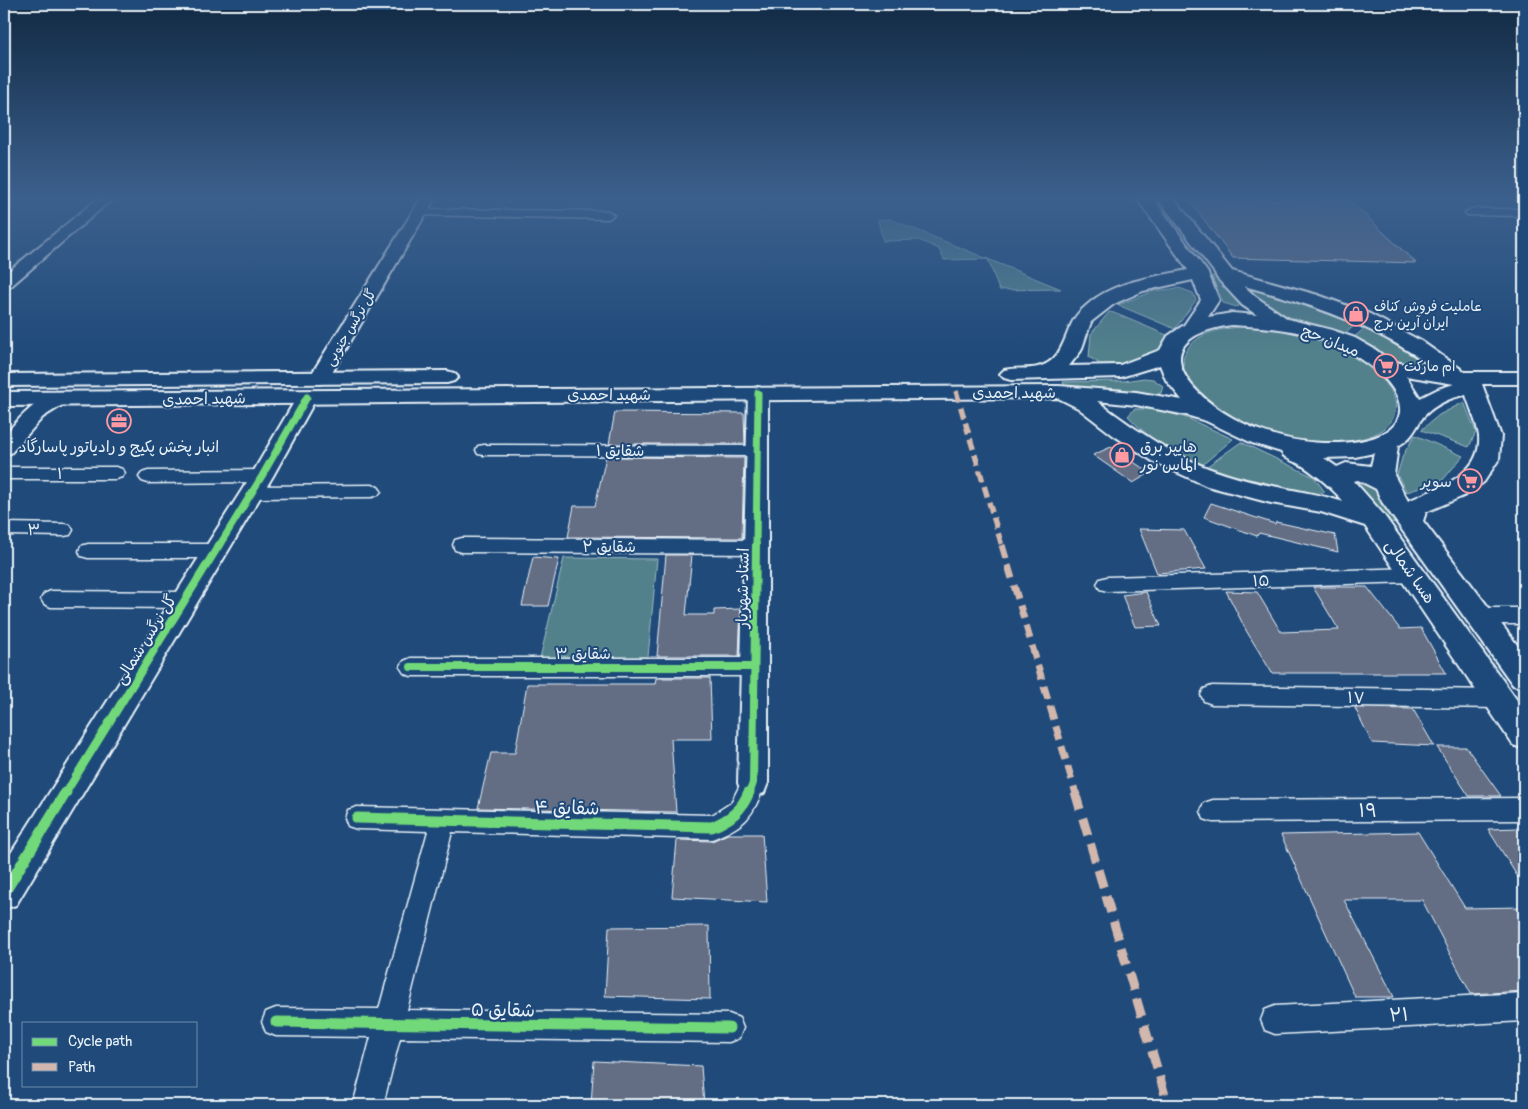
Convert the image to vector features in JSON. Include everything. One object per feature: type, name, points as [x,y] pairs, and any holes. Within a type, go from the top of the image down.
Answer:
[{"type":"main road","points":[[1184,252],[1199,273],[1210,300],[1219,307],[1244,310],[1249,307],[1249,302]]},
{"type":"main road","points":[[1206,252],[1223,274],[1249,302],[1284,323]]},
{"type":"main road","points":[[1043,373],[1070,356],[1082,322],[1099,304],[1133,288],[1199,273]]},
{"type":"main road","points":[[1223,274],[1310,298],[1365,319],[1414,345],[1468,383],[1490,436],[1487,459],[1476,476],[1457,489],[1416,507],[1410,521]]},
{"type":"main road","points":[[1191,329],[1210,300]]},
{"type":"main road","name":"میدان حج","points":[[1169,354],[1178,338],[1191,329],[1209,323],[1232,319],[1284,323],[1324,334],[1343,342],[1384,366],[1406,391],[1411,404],[1411,417]]},
{"type":"main road","points":[[1169,354],[1170,368],[1177,383],[1191,399],[1211,414],[1245,432],[1266,440],[1300,448],[1333,451],[1363,449],[1393,439],[1406,429],[1411,417],[1437,396],[1468,383]]},
{"type":"main road","name":"شهید احمدی","points":[[11,399],[57,400],[313,387],[617,378],[1121,371],[1169,354]]},
{"type":"main road","points":[[1384,366],[1468,383],[1521,382]]},
{"type":"main road","points":[[1121,371],[1154,375],[1170,385],[1168,392],[1162,396],[1144,400]]},
{"type":"main road","name":"شهید احمدی","points":[[4,380],[313,387],[758,393],[1059,392],[1107,395],[1144,400],[1183,406],[1211,414]]},
{"type":"main road","points":[[1059,392],[1086,403],[1121,430],[1162,457],[1216,480],[1271,494],[1323,504],[1374,520]]},
{"type":"main road","name":"هسا شمالی","points":[[1393,439],[1382,470],[1391,496],[1524,676]]},
{"type":"main road","name":"هسا شمالی","points":[[1266,440],[1309,459],[1341,482],[1374,520],[1524,735]]},
{"type":"main road","points":[[1341,482],[1346,471],[1363,472],[1386,484]]},
{"type":"street","points":[[4,283],[42,252]]},
{"type":"street","name":"گل نرگس جنوبی","points":[[313,387],[395,252]]},
{"type":"street","name":"گل نرگس شمالی","points":[[4,893],[257,484],[313,387]]},
{"type":"street","name":"استاد شهریار","points":[[753,783],[758,393]]},
{"type":"street","points":[[4,448],[15,413],[11,399]]},
{"type":"street","points":[[12,424],[36,413],[57,400]]},
{"type":"street","name":"شقایق ۱","points":[[484,450],[757,451]]},
{"type":"street","name":"۱","points":[[4,473],[116,473]]},
{"type":"street","points":[[148,477],[372,491]]},
{"type":"street","name":"۳","points":[[4,529],[64,530]]},
{"type":"street","name":"شقایق ۲","points":[[462,545],[756,547]]},
{"type":"street","points":[[88,551],[216,551]]},
{"type":"street","name":"۱۵","points":[[1107,584],[1414,576]]},
{"type":"street","points":[[51,600],[185,600]]},
{"type":"street","points":[[1480,616],[1524,616]]},
{"type":"street","name":"شقایق ۳","points":[[411,667],[754,667]]},
{"type":"street","name":"۱۷","points":[[1212,695],[1500,699]]},
{"type":"street","name":"شقایق ۴","points":[[357,818],[712,827],[732,818],[745,804],[753,783]]},
{"type":"street","name":"۱۹","points":[[1213,812],[1524,809]]},
{"type":"street","points":[[368,1105],[443,820]]},
{"type":"street","name":"۲۱","points":[[1275,1020],[1524,1007]]},
{"type":"street","name":"شقایق ۵","points":[[276,1022],[729,1028]]},
{"type":"green space","points":[[940,252],[970,252],[988,259],[944,260]]},
{"type":"green space","points":[[988,259],[1061,289],[999,290]]},
{"type":"green space","points":[[1212,276],[1217,276],[1243,302],[1237,307],[1223,303]]},
{"type":"green space","points":[[1179,288],[1193,293],[1196,300],[1175,329],[1118,305],[1154,291]]},
{"type":"green space","points":[[1246,288],[1302,302],[1357,323],[1343,336],[1291,318],[1267,305]]},
{"type":"green space","points":[[1109,312],[1169,336],[1153,356],[1121,367],[1103,366],[1089,357],[1091,334]]},
{"type":"green space","points":[[1239,327],[1267,328],[1295,333],[1326,343],[1363,363],[1379,376],[1391,390],[1396,405],[1392,420],[1374,435],[1345,442],[1329,443],[1296,440],[1264,432],[1224,413],[1212,405],[1192,384],[1185,372],[1183,360],[1187,349],[1203,335],[1218,330]]},
{"type":"green space","points":[[1366,327],[1408,349],[1430,367],[1390,361],[1352,339]]},
{"type":"green space","points":[[1144,378],[1153,379],[1163,386],[1161,393],[1152,394],[1120,389],[1065,387],[1063,382],[1124,381]]},
{"type":"green space","points":[[1464,402],[1476,432],[1469,447],[1421,430],[1439,415]]},
{"type":"green space","points":[[1134,409],[1155,409],[1187,418],[1233,439],[1201,466],[1171,451],[1144,432],[1128,416]]},
{"type":"green space","points":[[1415,435],[1463,456],[1442,481],[1407,492],[1397,475],[1403,455]]},
{"type":"green space","points":[[1241,442],[1314,477],[1325,492],[1309,496],[1242,481],[1206,467]]},
{"type":"green space","points":[[1355,475],[1369,478],[1401,523],[1389,522],[1367,495],[1351,482]]},
{"type":"green space","points":[[564,558],[657,559],[648,657],[540,658]]},
{"type":"building","points":[[1228,252],[1404,252],[1416,263],[1233,258]]},
{"type":"building","points":[[615,412],[744,413],[745,444],[609,444]]},
{"type":"building","points":[[1111,447],[1150,473],[1133,483],[1093,455]]},
{"type":"building","points":[[606,457],[744,458],[742,538],[568,537],[574,506],[595,506]]},
{"type":"building","points":[[1211,503],[1275,524],[1276,522],[1335,535],[1338,552],[1259,533],[1257,536],[1204,517]]},
{"type":"building","points":[[1139,529],[1184,530],[1206,569],[1157,573]]},
{"type":"building","points":[[666,555],[692,555],[686,615],[714,615],[714,610],[741,609],[739,656],[657,656]]},
{"type":"building","points":[[533,557],[559,559],[548,606],[522,606]]},
{"type":"building","points":[[1313,587],[1367,587],[1400,629],[1421,628],[1446,673],[1272,673],[1247,632],[1226,591],[1257,592],[1281,632],[1339,630]]},
{"type":"building","points":[[1146,592],[1161,626],[1135,627],[1122,595]]},
{"type":"building","points":[[656,678],[710,678],[712,739],[671,739],[676,812],[478,808],[491,753],[515,753],[527,684],[655,684]]},
{"type":"building","points":[[1355,708],[1413,709],[1434,746],[1372,743]]},
{"type":"building","points":[[1437,747],[1466,747],[1501,796],[1469,796]]},
{"type":"building","points":[[1519,828],[1524,836],[1524,887],[1488,829]]},
{"type":"building","points":[[1418,832],[1465,908],[1524,907],[1524,991],[1471,994],[1422,900],[1344,900],[1394,997],[1355,997],[1281,835]]},
{"type":"building","points":[[728,834],[762,834],[767,902],[672,897],[677,840],[712,841]]},
{"type":"building","points":[[709,926],[710,999],[605,996],[609,927]]},
{"type":"building","points":[[594,1061],[701,1066],[704,1105],[591,1105]]},
{"type":"marked path","points":[[956,391],[1168,1105]]},
{"type":"cycle path","points":[[357,818],[712,827],[729,819],[739,811],[753,783],[758,393]]},
{"type":"cycle path","points":[[4,893],[262,476],[307,397]]},
{"type":"cycle path","points":[[411,667],[754,667]]},
{"type":"cycle path","points":[[276,1022],[729,1028]]},
{"type":"place","name":"عاملیت فروش کناف ایران آرین برج","points":[[1356,314]]},
{"type":"place","name":"ام مارکت","points":[[1386,366]]},
{"type":"place","name":"انبار پخش پکیج و رادیاتور پاسارگاد","points":[[119,421]]},
{"type":"place","name":"هایپر برق الماس نور","points":[[1122,455]]},
{"type":"place","name":"سوپر","points":[[1470,481]]}]
